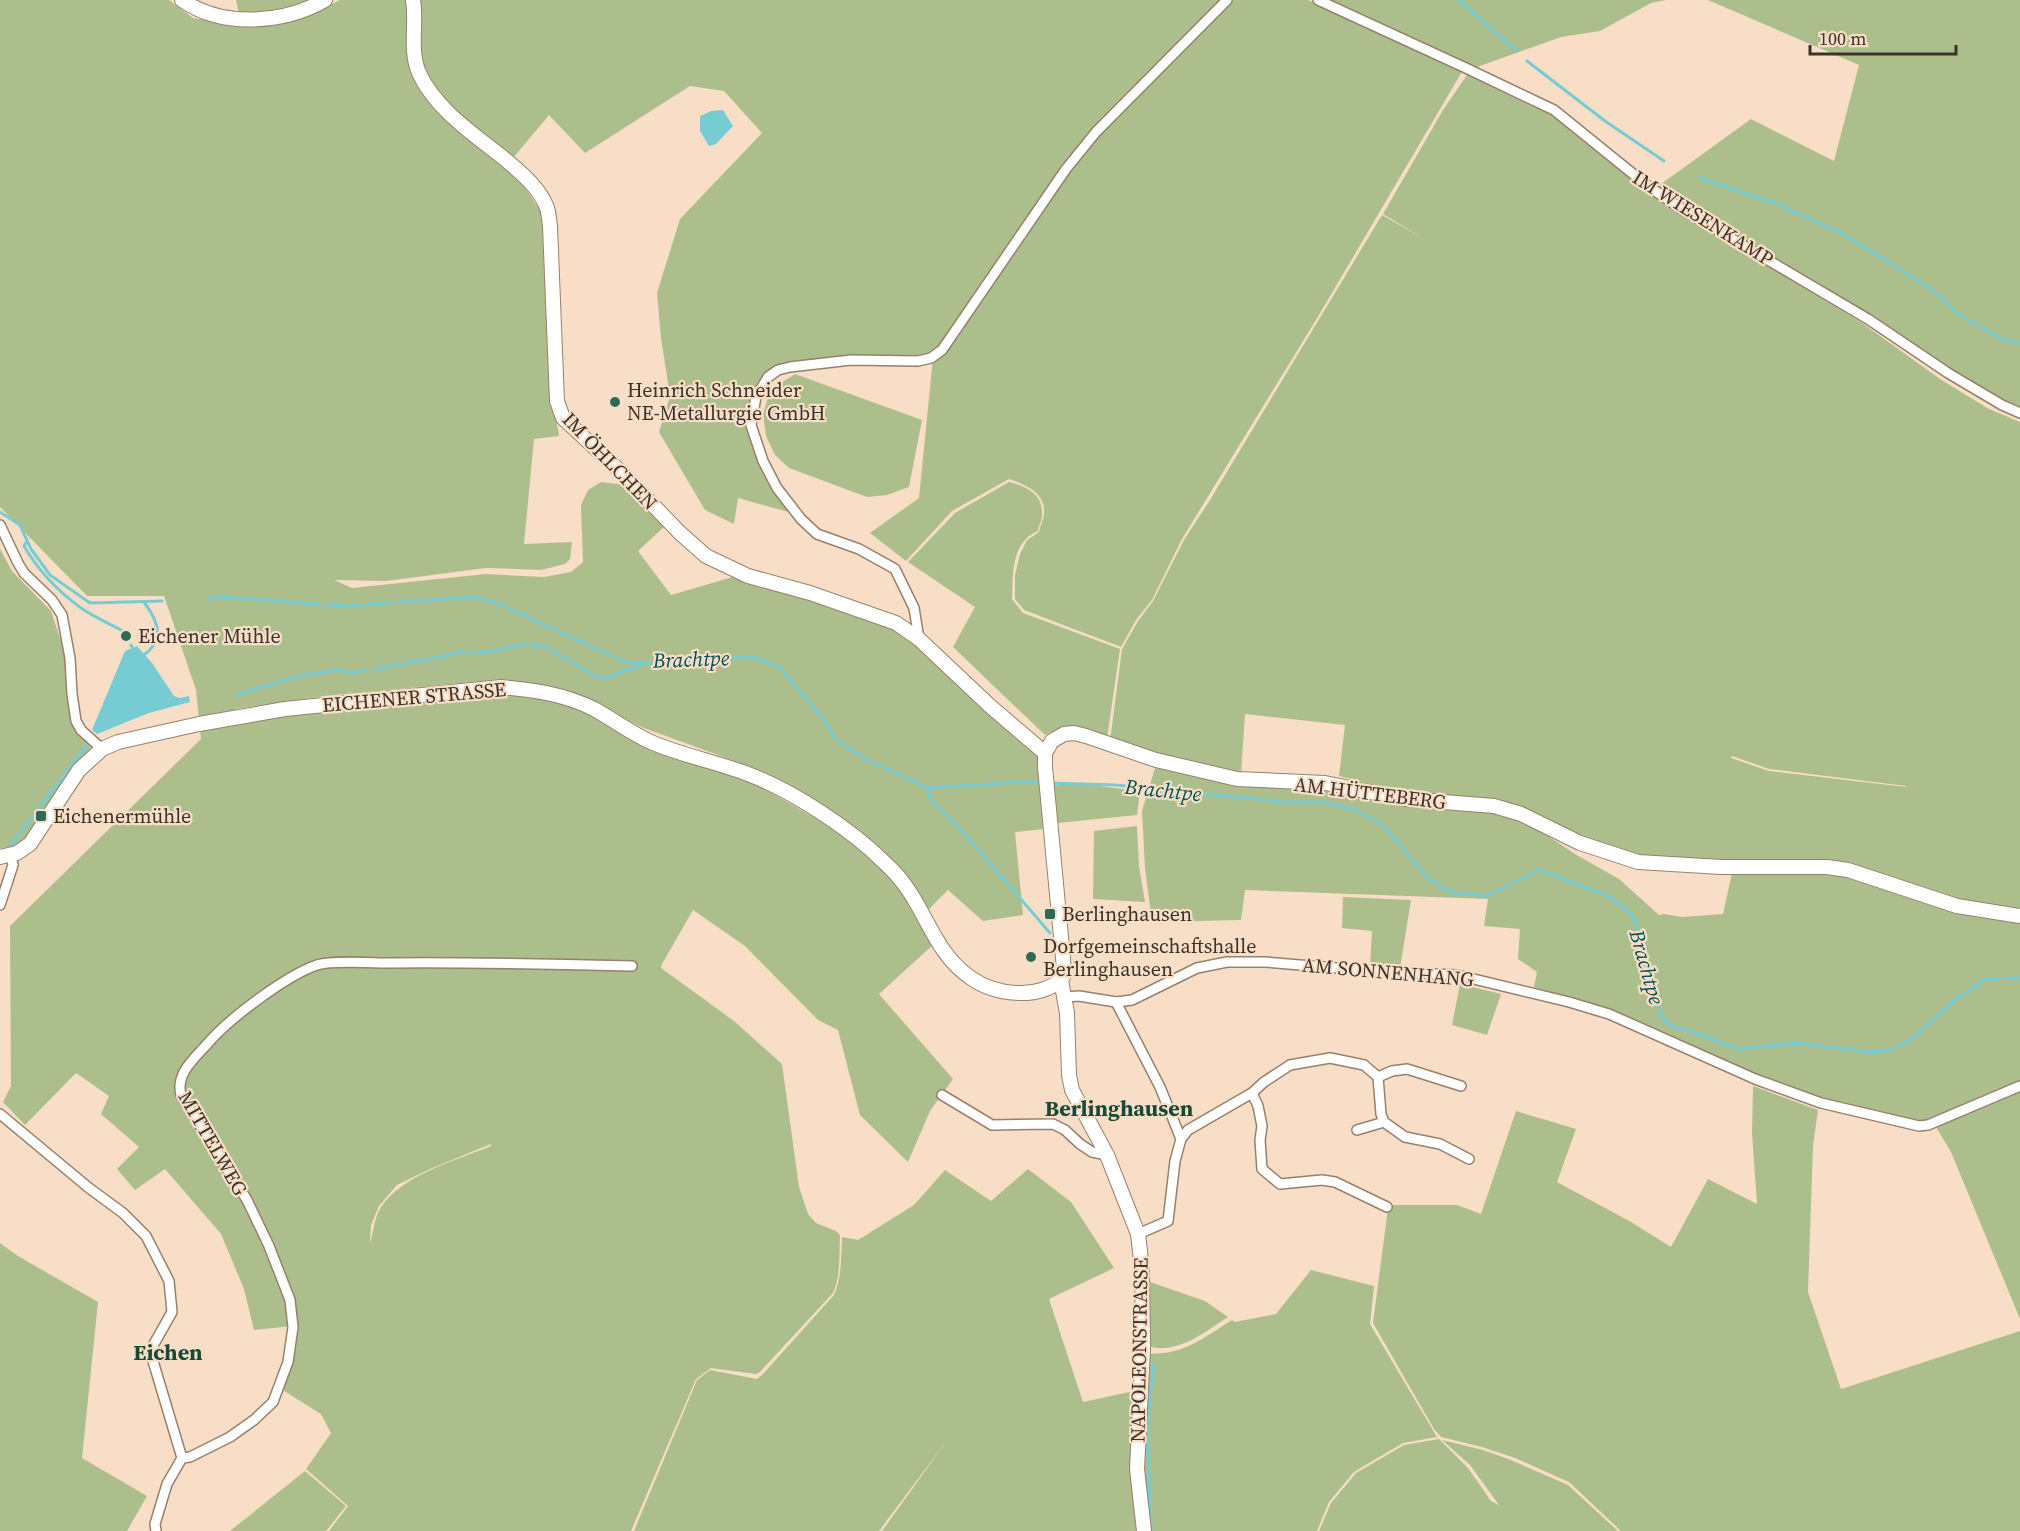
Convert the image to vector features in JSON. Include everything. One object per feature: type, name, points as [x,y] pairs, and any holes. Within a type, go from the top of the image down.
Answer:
[{"type":"main road","points":[[182,0],[208,14],[235,18],[266,18],[297,12],[325,0]]},
{"type":"main road","name":"IM ÖHLCHEN","points":[[413,0],[414,49],[418,70],[426,86],[447,111],[521,173],[547,208],[550,226],[557,401],[563,418],[706,556],[748,576],[810,593],[896,623],[919,639],[1045,760]]},
{"type":"main road","name":"EICHENER STRASSE","points":[[102,749],[136,737],[285,709],[501,687],[531,689],[567,697],[596,710],[653,742],[748,774],[773,785],[860,840],[894,872],[910,892],[942,950],[961,970],[980,984],[1000,991],[1030,992],[1054,986],[1061,980]]},
{"type":"main road","name":"AM HÜTTEBERG","points":[[1045,760],[1048,746],[1056,737],[1074,734],[1156,760],[1237,779],[1325,783],[1406,799],[1494,806],[1521,814],[1562,835],[1629,860],[1709,867],[1838,868],[1940,902],[2020,916]]},
{"type":"main road","points":[[6,856],[30,844],[79,770],[102,749]]},
{"type":"main road","name":"NAPOLEONSTRASSE","points":[[1045,760],[1064,958],[1064,975],[1061,980],[1065,997],[1072,1090],[1107,1155],[1138,1234],[1142,1269],[1143,1348],[1137,1469],[1143,1531]]},
{"type":"street","points":[[919,639],[914,608],[895,569],[859,549],[817,534],[801,519],[777,488],[763,461],[751,425],[756,397],[768,377],[790,366],[851,360],[918,361],[931,358],[942,350],[1065,169],[1096,132],[1227,0]]},
{"type":"street","name":"IM WIESENKAMP","points":[[1318,0],[1554,110],[1648,186],[1688,213],[1868,319],[1948,373],[2020,413]]},
{"type":"street","points":[[0,525],[24,573],[52,600],[62,615],[70,658],[76,721],[81,730],[102,749]]},
{"type":"street","points":[[0,904],[13,865],[6,856]]},
{"type":"street","name":"MITTELWEG","points":[[182,1458],[190,1457],[230,1437],[273,1402],[288,1362],[293,1327],[290,1300],[269,1246],[247,1200],[181,1095],[180,1082],[184,1070],[214,1035],[285,981],[318,964],[447,962],[632,966]]},
{"type":"street","name":"AM SONNENHANG","points":[[1065,997],[1079,996],[1116,1002],[1132,1000],[1204,966],[1227,962],[1265,962],[1384,972],[1457,975],[1609,1014],[1755,1079],[1821,1103],[1911,1124],[1929,1125],[2020,1086]]},
{"type":"street","points":[[1116,1002],[1160,1087],[1181,1138]]},
{"type":"street","points":[[1138,1234],[1168,1221],[1175,1161],[1181,1138],[1188,1130],[1252,1093],[1290,1065],[1330,1058],[1364,1065],[1378,1077],[1381,1114],[1384,1122],[1405,1137],[1440,1144],[1469,1159]]},
{"type":"street","points":[[1378,1077],[1392,1071],[1407,1069],[1461,1086]]},
{"type":"street","points":[[1252,1093],[1263,1126],[1260,1140],[1262,1169],[1274,1180],[1280,1184],[1322,1180],[1335,1182],[1387,1207]]},
{"type":"street","points":[[942,1095],[992,1125],[1053,1124],[1065,1130],[1092,1152],[1107,1155]]},
{"type":"street","points":[[0,1114],[89,1188],[123,1213],[146,1236],[169,1281],[172,1312],[150,1351],[182,1458],[167,1484],[155,1524],[156,1531]]},
{"type":"street","points":[[1357,1130],[1384,1122]]},
{"type":"green space","points":[[0,0],[169,0],[193,18],[240,25],[275,24],[306,16],[340,0],[1222,0],[1095,131],[940,348],[929,355],[918,358],[768,372],[752,392],[747,424],[792,513],[738,498],[734,524],[705,510],[659,432],[670,396],[657,293],[680,219],[762,133],[724,91],[690,86],[585,153],[549,115],[513,158],[522,183],[543,215],[552,393],[559,436],[534,439],[524,544],[572,542],[570,559],[565,564],[541,570],[486,568],[386,581],[334,580],[352,588],[486,574],[544,577],[571,572],[583,562],[581,505],[588,490],[601,482],[625,485],[665,526],[638,551],[671,595],[736,576],[893,627],[917,643],[1040,755],[1044,829],[1015,832],[1023,915],[983,921],[948,890],[924,914],[912,886],[812,801],[754,768],[641,727],[599,706],[568,694],[502,679],[326,696],[235,709],[236,717],[500,691],[567,700],[747,779],[866,847],[906,888],[934,944],[879,994],[953,1079],[930,1111],[908,1162],[860,1115],[838,1030],[818,1020],[745,946],[693,910],[662,964],[661,968],[734,1021],[782,1064],[799,1187],[808,1214],[816,1223],[840,1235],[839,1265],[833,1293],[760,1372],[756,1374],[711,1368],[696,1379],[631,1531],[329,1531],[348,1506],[306,1469],[331,1433],[321,1414],[281,1389],[292,1326],[254,1330],[244,1289],[221,1234],[165,1169],[135,1190],[117,1169],[139,1147],[101,1114],[109,1096],[76,1073],[25,1125],[3,1102],[11,1086],[10,926],[201,739],[196,690],[164,596],[87,596],[0,507]],"holes":[[[491,1144],[491,1146],[431,1170],[402,1186],[381,1207],[375,1220],[370,1243],[371,1225],[379,1206],[397,1185],[430,1169]]]},
{"type":"green space","points":[[236,0],[310,0],[275,10],[239,14]]},
{"type":"green space","points":[[1228,0],[1308,0],[1463,70],[1319,315],[1182,539],[1152,600],[1136,620],[1121,647],[1024,610],[1015,599],[1015,575],[1020,554],[1027,540],[1039,532],[1044,513],[1042,500],[1033,490],[1022,484],[1009,479],[952,511],[906,561],[870,533],[919,498],[933,358],[1097,133]]},
{"type":"green space","points":[[1329,0],[1666,0],[1651,3],[1600,31],[1561,37],[1477,67]]},
{"type":"green space","points":[[1708,0],[2020,0],[2020,410],[2004,403],[1657,187],[1751,119],[1834,161],[1859,65]]},
{"type":"green space","points":[[1469,72],[1552,112],[1679,212],[1862,323],[1940,379],[1989,409],[2020,422],[2020,911],[1953,900],[1884,876],[1630,854],[1575,839],[1539,818],[1414,795],[1339,776],[1345,725],[1245,714],[1241,774],[1211,769],[1110,741],[1122,649],[1153,601],[1184,540],[1382,215],[1424,239],[1383,214],[1443,110]],"holes":[[[1732,756],[1769,769],[1906,786],[1906,787],[1769,771],[1731,758]]]},
{"type":"green space","points":[[795,374],[922,420],[909,487],[887,495],[867,497],[789,468],[775,455],[766,436],[763,414],[768,398],[781,383]]},
{"type":"green space","points":[[1009,482],[1032,491],[1039,500],[1042,514],[1038,531],[1021,545],[1015,560],[1012,599],[1023,613],[1120,649],[1107,738],[1067,730],[1045,735],[953,647],[975,607],[908,562],[955,513]]},
{"type":"green space","points":[[0,549],[12,571],[51,611],[67,659],[68,692],[74,729],[91,748],[71,772],[28,835],[17,846],[2,848],[0,848]]},
{"type":"green space","points":[[1156,765],[1212,780],[1247,785],[1352,792],[1505,814],[1530,824],[1575,854],[1619,879],[1659,915],[1682,917],[1723,914],[1732,873],[1795,870],[1845,874],[2020,921],[2020,1082],[1929,1122],[1910,1122],[1820,1101],[1770,1083],[1611,1011],[1534,987],[1537,972],[1518,959],[1520,929],[1484,926],[1488,899],[1245,890],[1241,920],[1152,922],[1145,868],[1142,811]]},
{"type":"green space","points":[[1074,783],[1140,791],[1137,815],[1058,823],[1053,785]]},
{"type":"green space","points":[[1137,826],[1139,866],[1145,902],[1093,899],[1094,831]]},
{"type":"green space","points":[[1343,897],[1411,900],[1400,968],[1370,967],[1372,931],[1342,928]]},
{"type":"green space","points":[[1460,984],[1501,994],[1487,1035],[1452,1025]]},
{"type":"green space","points":[[1753,1086],[1818,1110],[1813,1146],[1808,1292],[1841,1389],[2020,1331],[2020,1531],[1621,1531],[1569,1482],[1515,1458],[1441,1437],[1434,1429],[1373,1323],[1388,1208],[1391,1205],[1457,1205],[1481,1214],[1516,1111],[1576,1129],[1557,1182],[1631,1222],[1671,1247],[1708,1179],[1757,1204],[1752,1133]]},
{"type":"green space","points":[[2020,1091],[2020,1319],[1951,1152],[1936,1127]]},
{"type":"green space","points":[[1028,1169],[1071,1202],[1114,1268],[1049,1299],[1083,1402],[1139,1390],[1141,1531],[882,1531],[948,1439],[879,1531],[634,1531],[697,1380],[710,1370],[757,1379],[763,1374],[834,1295],[840,1274],[842,1237],[858,1240],[914,1205],[945,1170],[991,1201]]},
{"type":"green space","points":[[0,1243],[18,1256],[98,1302],[82,1458],[147,1496],[127,1531],[0,1531]]},
{"type":"green space","points":[[1311,1270],[1374,1286],[1370,1324],[1437,1437],[1403,1443],[1354,1472],[1329,1502],[1317,1531],[1146,1531],[1139,1469],[1146,1353],[1181,1349],[1232,1320],[1235,1322],[1276,1314]]},
{"type":"green space","points":[[1147,1281],[1205,1301],[1228,1317],[1200,1336],[1180,1345],[1169,1348],[1147,1346]]},
{"type":"green space","points":[[1439,1439],[1468,1468],[1491,1501],[1499,1505],[1470,1465],[1442,1440],[1483,1450],[1511,1460],[1568,1485],[1618,1531],[1319,1531],[1331,1503],[1356,1473],[1404,1445]]},
{"type":"green space","points":[[305,1471],[346,1506],[326,1531],[230,1531]]},
{"type":"water","points":[[723,110],[733,126],[716,144],[709,146],[700,131],[700,116],[711,111]]},
{"type":"water","points":[[137,646],[152,663],[174,696],[180,698],[189,696],[190,702],[149,713],[97,734],[92,730],[125,651]]},
{"type":"waterway","points":[[1459,0],[1517,51]]},
{"type":"waterway","points":[[1527,61],[1605,121],[1664,161]]},
{"type":"waterway","points":[[1700,178],[1778,204],[1845,235],[1931,289],[1960,315],[2000,338],[2020,343]]},
{"type":"waterway","name":"Brachtpe","points":[[0,512],[20,525],[31,549],[50,575],[90,603],[162,601]]},
{"type":"waterway","points":[[27,541],[24,546],[42,572],[57,588],[86,611],[123,631]]},
{"type":"waterway","name":"Brachtpe","points":[[208,599],[220,597],[345,606],[472,597],[497,603],[626,662],[753,657],[779,667],[821,716],[837,741],[870,761],[928,788],[1020,782],[1043,783]]},
{"type":"waterway","points":[[144,602],[153,615],[157,629],[156,642],[145,654]]},
{"type":"waterway","points":[[374,669],[460,652],[482,653],[526,644],[546,647],[595,676],[605,678],[643,664]]},
{"type":"waterway","points":[[237,694],[303,675],[339,670],[352,673],[365,670]]},
{"type":"waterway","points":[[9,848],[87,745]]},
{"type":"waterway","name":"Brachtpe","points":[[1050,783],[1115,785],[1286,802],[1323,802],[1353,809],[1381,823],[1429,879],[1451,892],[1486,896],[1540,870],[1610,897],[1633,916],[1661,1015],[1670,1026],[1688,1030],[1738,1049],[1797,1043],[1870,1052],[1890,1050],[1910,1040],[1960,996],[1986,979],[2020,978]]},
{"type":"waterway","points":[[928,789],[930,799],[964,833],[1050,933]]},
{"type":"waterway","points":[[1151,1531],[1147,1428],[1154,1364]]},
{"type":"place","name":"Heinrich Schneider NE-Metallurgie GmbH","points":[[615,402]]},
{"type":"place","name":"Eichener Mühle","points":[[126,636]]},
{"type":"place","name":"Eichenermühle","points":[[41,816]]},
{"type":"place","name":"Berlinghausen","points":[[1050,914]]},
{"type":"place","name":"Dorfgemeinschaftshalle Berlinghausen","points":[[1031,957]]},
{"type":"district","name":"Berlinghausen","points":[[1119,1108]]},
{"type":"district","name":"Eichen","points":[[168,1352]]}]
